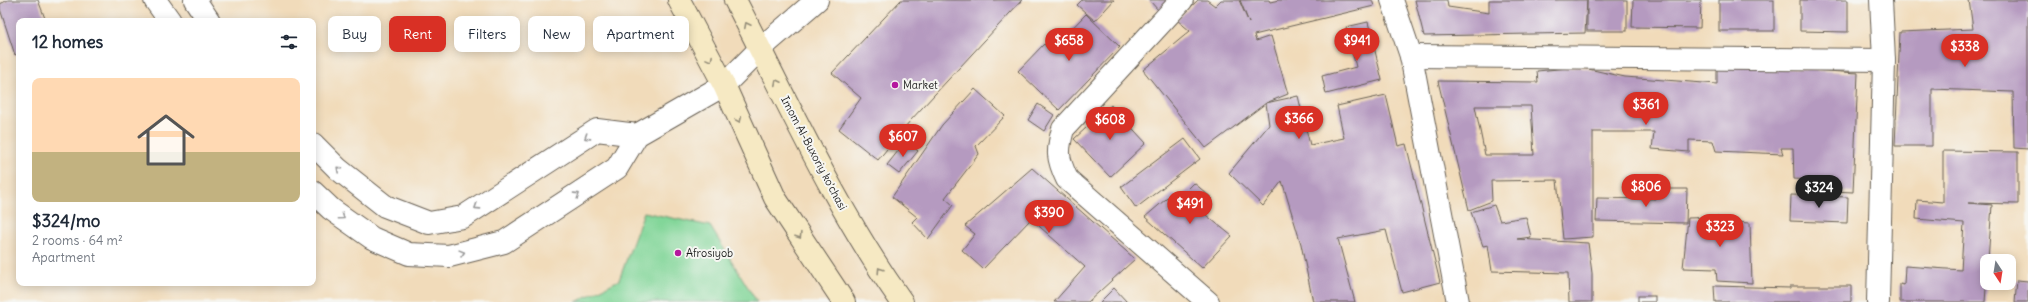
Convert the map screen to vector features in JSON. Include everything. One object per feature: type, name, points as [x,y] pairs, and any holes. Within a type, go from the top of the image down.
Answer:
[{"type":"main road","points":[[679,0],[724,85],[775,198],[844,302]]},
{"type":"main road","name":"Imom Al-Buxoriy ko'chasi","points":[[735,0],[826,181],[880,272],[902,302]]},
{"type":"street","points":[[155,0],[168,18]]},
{"type":"street","points":[[195,0],[207,18]]},
{"type":"street","points":[[316,195],[331,209],[372,238],[409,254],[449,256],[504,242],[617,168],[637,135],[724,85],[760,49],[817,0]]},
{"type":"street","points":[[1182,0],[1063,129],[1058,148],[1061,166],[1067,179],[1208,302]]},
{"type":"street","points":[[1392,0],[1411,56],[1458,302]]},
{"type":"street","points":[[1878,302],[1884,60],[1881,0]]},
{"type":"street","points":[[1411,56],[1884,60]]},
{"type":"street","points":[[316,147],[338,169],[385,206],[429,223],[463,217],[597,130],[637,135]]},
{"type":"green space","name":"Afrosiyob","points":[[644,212],[710,226],[757,302],[576,302],[619,280]]},
{"type":"building","points":[[8,0],[38,0],[45,18],[16,18],[15,55],[0,9],[0,4]]},
{"type":"building","name":"Market","points":[[901,0],[1022,0],[910,121],[878,160],[839,129],[861,98],[832,73]]},
{"type":"building","points":[[1082,0],[1114,0],[1095,21],[1077,5]]},
{"type":"building","points":[[1149,0],[1172,0],[1159,11]]},
{"type":"building","points":[[1198,0],[1207,0],[1215,6],[1221,0],[1239,0],[1249,23],[1240,0],[1269,0],[1270,2],[1279,0],[1372,0],[1374,6],[1254,35],[1256,41],[1271,36],[1288,94],[1266,103],[1206,148],[1143,70],[1190,31],[1177,20]]},
{"type":"building","points":[[1415,0],[1447,0],[1448,7],[1489,13],[1489,0],[1587,0],[1585,33],[1424,36]]},
{"type":"building","points":[[1587,0],[1627,0],[1627,31],[1587,31]]},
{"type":"building","points":[[1633,0],[1701,0],[1700,28],[1632,27]]},
{"type":"building","points":[[1719,0],[1774,0],[1774,31],[1719,31]]},
{"type":"building","points":[[1800,0],[1848,0],[1848,32],[1800,31]]},
{"type":"building","points":[[1969,0],[2028,0],[2028,149],[2014,148],[2013,92],[1932,89],[1932,146],[1895,146],[1900,32],[1973,29]]},
{"type":"building","points":[[1086,14],[1120,47],[1059,110],[1018,71],[1044,44],[1050,51]]},
{"type":"building","points":[[1368,22],[1382,80],[1326,94],[1322,76],[1356,67],[1346,27]]},
{"type":"building","points":[[1717,64],[1858,73],[1853,192],[1812,190],[1811,180],[1794,179],[1793,148],[1781,148],[1783,154],[1716,151],[1713,141],[1689,140],[1689,152],[1652,149],[1654,132],[1593,132],[1593,237],[1563,239],[1557,180],[1491,181],[1492,201],[1469,210],[1438,81],[1538,82],[1537,71],[1579,67],[1625,77],[1717,84]],"holes":[[[1475,106],[1531,106],[1534,155],[1485,155]]]},
{"type":"building","points":[[975,89],[1005,116],[976,146],[979,154],[945,198],[953,205],[928,239],[912,222],[917,217],[892,197],[942,125]]},
{"type":"building","points":[[1386,95],[1398,146],[1406,144],[1440,282],[1402,292],[1386,230],[1338,239],[1355,302],[1313,302],[1301,244],[1282,181],[1263,206],[1229,173],[1269,125],[1266,103],[1298,96],[1310,145],[1344,138],[1337,106]]},
{"type":"building","points":[[1038,104],[1054,115],[1044,131],[1028,120]]},
{"type":"building","points":[[1111,105],[1146,143],[1110,177],[1074,139]]},
{"type":"building","points":[[1185,139],[1200,159],[1136,208],[1121,187]]},
{"type":"building","points":[[906,141],[918,151],[899,174],[887,165]]},
{"type":"building","points":[[1943,151],[2018,152],[2018,204],[1968,203],[1992,205],[1988,254],[1980,254],[1980,290],[1986,290],[1985,302],[1900,302],[1900,284],[1904,285],[1905,266],[1961,270],[1964,223],[1916,219],[1917,200],[1943,202]]},
{"type":"building","points":[[1032,168],[1135,259],[1088,302],[1054,302],[1085,267],[1031,219],[983,269],[962,250],[975,234],[965,226]]},
{"type":"building","points":[[1194,183],[1212,198],[1201,211],[1232,236],[1202,268],[1145,217],[1173,193],[1179,198]]},
{"type":"building","points":[[1656,189],[1687,189],[1686,223],[1596,221],[1597,198],[1655,199]]},
{"type":"building","points":[[1791,195],[1848,197],[1847,223],[1790,221]]},
{"type":"building","points":[[1494,205],[1500,221],[1526,217],[1531,237],[1517,239],[1588,243],[1592,273],[1592,302],[1569,302],[1568,273],[1492,271],[1488,245],[1483,246],[1471,212]]},
{"type":"building","points":[[1718,217],[1719,221],[1750,223],[1752,283],[1717,281],[1716,269],[1683,268],[1688,218]]},
{"type":"building","points":[[2017,280],[2028,281],[2028,302],[2015,302]]},
{"type":"building","points":[[1714,286],[1790,288],[1790,286],[1851,286],[1851,302],[1715,302]]},
{"type":"building","points":[[1114,288],[1127,302],[1100,302]]},
{"type":"building","points":[[1638,296],[1655,296],[1655,302],[1638,302]]},
{"type":"place","name":"Market","points":[[895,85]]},
{"type":"place","name":"Afrosiyob","points":[[678,253]]}]
